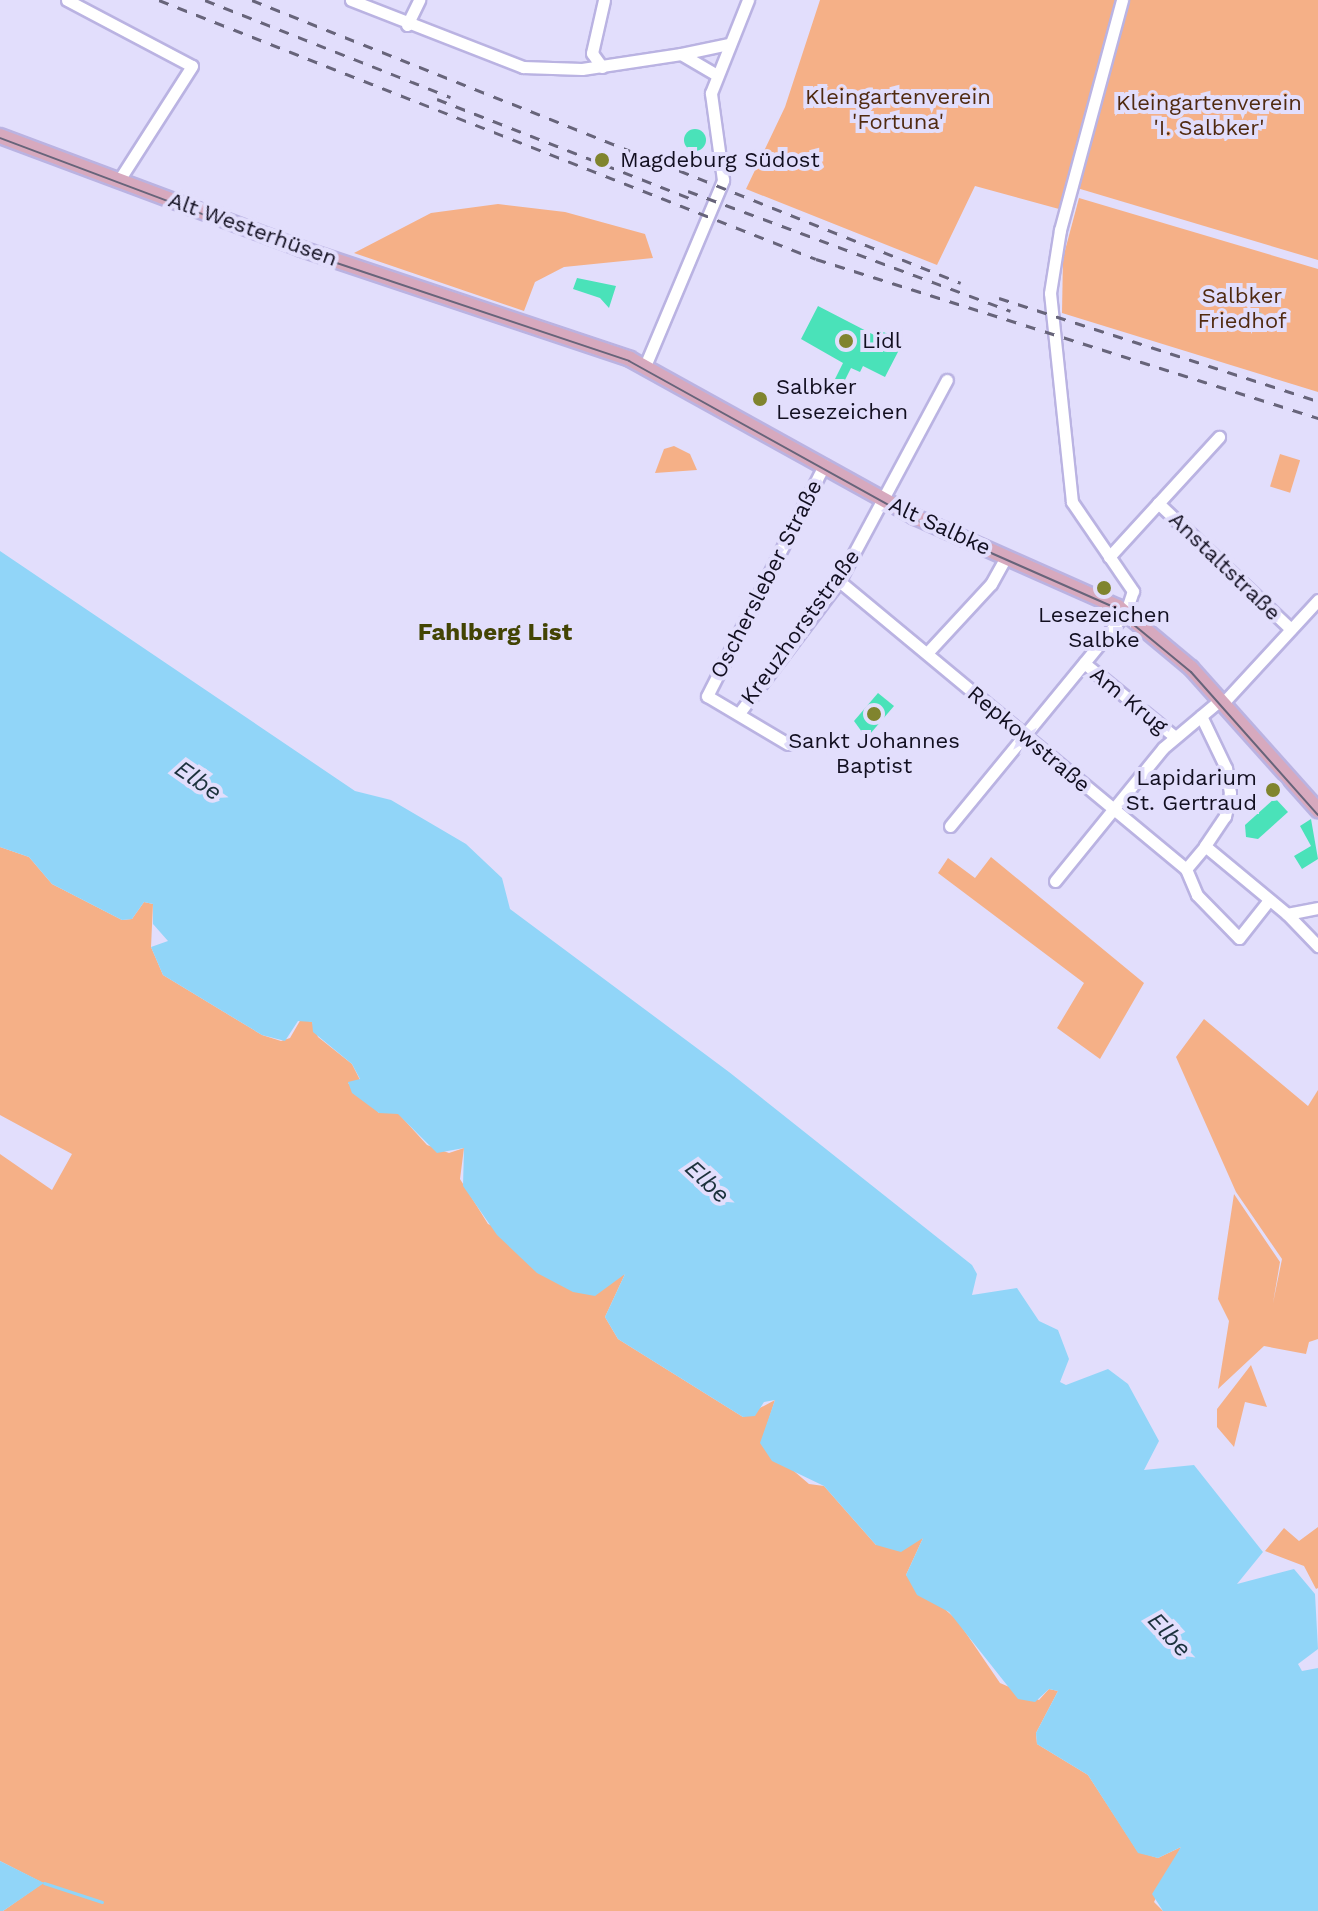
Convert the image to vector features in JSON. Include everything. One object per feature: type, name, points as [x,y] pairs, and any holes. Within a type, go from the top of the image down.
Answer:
[{"type":"main road","name":"Alt Westerhüsen","points":[[0,136],[508,317]]},
{"type":"main road","name":"Alt Salbke","points":[[508,317],[645,366],[885,501],[1126,612],[1222,701],[1318,810]]},
{"type":"street","points":[[67,0],[189,63],[191,71],[119,180]]},
{"type":"street","points":[[351,0],[407,25],[523,67],[602,67],[729,44]]},
{"type":"street","points":[[407,25],[419,0]]},
{"type":"street","points":[[602,67],[592,53],[604,0]]},
{"type":"street","points":[[645,366],[724,176],[711,102],[717,75],[748,0]]},
{"type":"street","points":[[950,826],[1126,612],[1133,587],[1084,526],[1071,497],[1050,293],[1064,212],[1122,0]]},
{"type":"street","points":[[681,54],[717,75]]},
{"type":"street","name":"Kreuzhorststraße","points":[[740,712],[839,581],[885,501],[947,380]]},
{"type":"street","name":"Anstaltstraße","points":[[1109,557],[1219,437]]},
{"type":"street","name":"Oschersleber Straße","points":[[740,712],[710,701],[708,693],[824,465]]},
{"type":"street","name":"Anstaltstraße","points":[[1158,503],[1291,629]]},
{"type":"street","points":[[927,653],[991,584],[1006,557]]},
{"type":"street","name":"Repkowstraße","points":[[839,581],[1186,869],[1197,895],[1239,938],[1269,900]]},
{"type":"street","points":[[1055,881],[1175,737],[1222,701],[1318,600]]},
{"type":"street","name":"Am Krug","points":[[1084,663],[1175,737]]},
{"type":"street","points":[[740,712],[788,744]]},
{"type":"street","points":[[1186,869],[1225,816],[1230,793],[1226,768],[1201,716]]},
{"type":"street","points":[[1205,846],[1287,914],[1318,946]]},
{"type":"street","points":[[1287,914],[1318,908]]},
{"type":"green space","name":"Kleingartenverein 'Fortuna'","points":[[820,0],[1116,0],[1059,209],[975,186],[937,265],[746,189],[785,107]]},
{"type":"green space","name":"Kleingartenverein 'I. Salbker'","points":[[1129,0],[1318,0],[1318,260],[1077,188]]},
{"type":"green space","name":"Salbker Friedhof","points":[[1079,198],[1318,269],[1318,392],[1062,313],[1063,258]]},
{"type":"green space","points":[[498,204],[565,212],[645,234],[653,258],[564,267],[535,282],[524,311],[354,253],[431,213]]},
{"type":"green space","points":[[674,446],[690,454],[697,470],[655,473],[664,449]]},
{"type":"green space","points":[[1280,454],[1300,460],[1290,493],[1270,487]]},
{"type":"green space","points":[[0,847],[29,857],[52,884],[122,920],[132,919],[144,902],[153,904],[151,947],[163,975],[262,1035],[281,1041],[290,1038],[301,1019],[312,1022],[318,1037],[352,1064],[360,1080],[348,1083],[379,1113],[398,1113],[427,1145],[449,1153],[464,1148],[460,1179],[488,1224],[615,1277],[625,1274],[605,1317],[618,1339],[743,1417],[775,1400],[761,1443],[809,1484],[824,1486],[876,1545],[923,1538],[906,1575],[957,1620],[1000,1683],[1039,1700],[1049,1689],[1058,1691],[1036,1733],[1037,1744],[1088,1775],[1138,1852],[1158,1858],[1181,1847],[1154,1902],[1163,1911],[3,1911],[43,1883],[0,1861],[0,1154],[52,1190],[72,1154],[0,1115]]},
{"type":"green space","points":[[991,857],[1144,983],[1100,1059],[1057,1028],[1084,983],[938,873],[948,858],[975,878]]},
{"type":"green space","points":[[1204,1019],[1308,1106],[1318,1090],[1318,1339],[1309,1342],[1306,1354],[1264,1346],[1218,1389],[1229,1321],[1218,1299],[1234,1194],[1280,1262],[1273,1303],[1282,1259],[1236,1192],[1176,1057]]},
{"type":"green space","points":[[1251,1365],[1267,1407],[1245,1402],[1234,1447],[1217,1427],[1217,1409]]},
{"type":"green space","points":[[1318,1527],[1316,1589],[1304,1566],[1265,1551],[1284,1528],[1299,1541]]},
{"type":"water","name":"Elbe","points":[[0,551],[355,791],[391,800],[466,844],[502,878],[510,909],[729,1072],[972,1265],[977,1274],[972,1295],[1017,1288],[1039,1321],[1058,1330],[1069,1359],[1060,1382],[1066,1385],[1108,1369],[1128,1384],[1159,1441],[1144,1470],[1194,1465],[1263,1552],[1237,1584],[1294,1569],[1315,1594],[1318,1649],[1298,1664],[1302,1671],[1318,1668],[1318,1911],[1163,1911],[1152,1894],[1181,1847],[1158,1858],[1138,1853],[1088,1775],[1037,1744],[1036,1733],[1058,1691],[1049,1689],[1035,1702],[1018,1699],[949,1612],[917,1595],[906,1575],[923,1538],[901,1552],[876,1545],[824,1486],[772,1461],[760,1443],[775,1400],[764,1402],[755,1416],[743,1417],[618,1339],[605,1317],[625,1274],[595,1296],[573,1292],[537,1273],[497,1235],[463,1186],[464,1148],[437,1153],[398,1114],[379,1113],[352,1093],[348,1082],[360,1079],[352,1064],[313,1032],[312,1022],[298,1021],[285,1041],[262,1035],[163,975],[151,947],[168,941],[153,924],[153,904],[144,902],[132,919],[122,920],[52,884],[29,857],[0,847]]},
{"type":"water","points":[[0,1861],[44,1883],[3,1911],[0,1911]]},
{"type":"building","points":[[695,129],[703,132],[706,140],[703,148],[695,151],[687,148],[684,140],[687,132]]},
{"type":"building","points":[[577,278],[616,286],[609,308],[600,298],[573,289]]},
{"type":"building","name":"Lidl","points":[[818,306],[878,337],[881,331],[888,334],[885,340],[900,348],[885,377],[863,366],[860,372],[851,368],[839,392],[831,387],[843,363],[801,339]]},
{"type":"building","points":[[1253,312],[1261,312],[1266,321],[1264,328],[1253,330],[1248,325],[1248,317]]},
{"type":"building","name":"Sankt Johannes Baptist","points":[[878,693],[894,706],[870,734],[862,732],[854,721]]},
{"type":"building","points":[[1275,798],[1288,812],[1258,839],[1246,837],[1245,825]]},
{"type":"building","points":[[1311,819],[1318,859],[1302,869],[1294,856],[1311,846],[1300,826]]},
{"type":"waterway","points":[[44,1883],[102,1902]]},
{"type":"tram line","points":[[0,138],[301,251],[629,361],[914,519],[1111,606],[1191,672],[1318,815]]},
{"type":"railway","points":[[159,0],[816,259],[1318,418]]},
{"type":"railway","points":[[205,0],[450,97]]},
{"type":"railway","points":[[252,0],[961,283]]},
{"type":"railway","points":[[437,99],[697,201]]},
{"type":"railway","points":[[688,191],[1010,311]]},
{"type":"railway","points":[[999,298],[1318,401]]},
{"type":"place","name":"Magdeburg Südost","points":[[602,160]]},
{"type":"place","name":"Lidl","points":[[846,341]]},
{"type":"place","name":"Salbker Lesezeichen","points":[[760,399]]},
{"type":"place","name":"Lesezeichen Salbke","points":[[1104,588]]},
{"type":"place","name":"Sankt Johannes Baptist","points":[[874,714]]},
{"type":"place","name":"Lapidarium St. Gertraud","points":[[1273,790]]},
{"type":"district","name":"Fahlberg List","points":[[495,633]]}]
